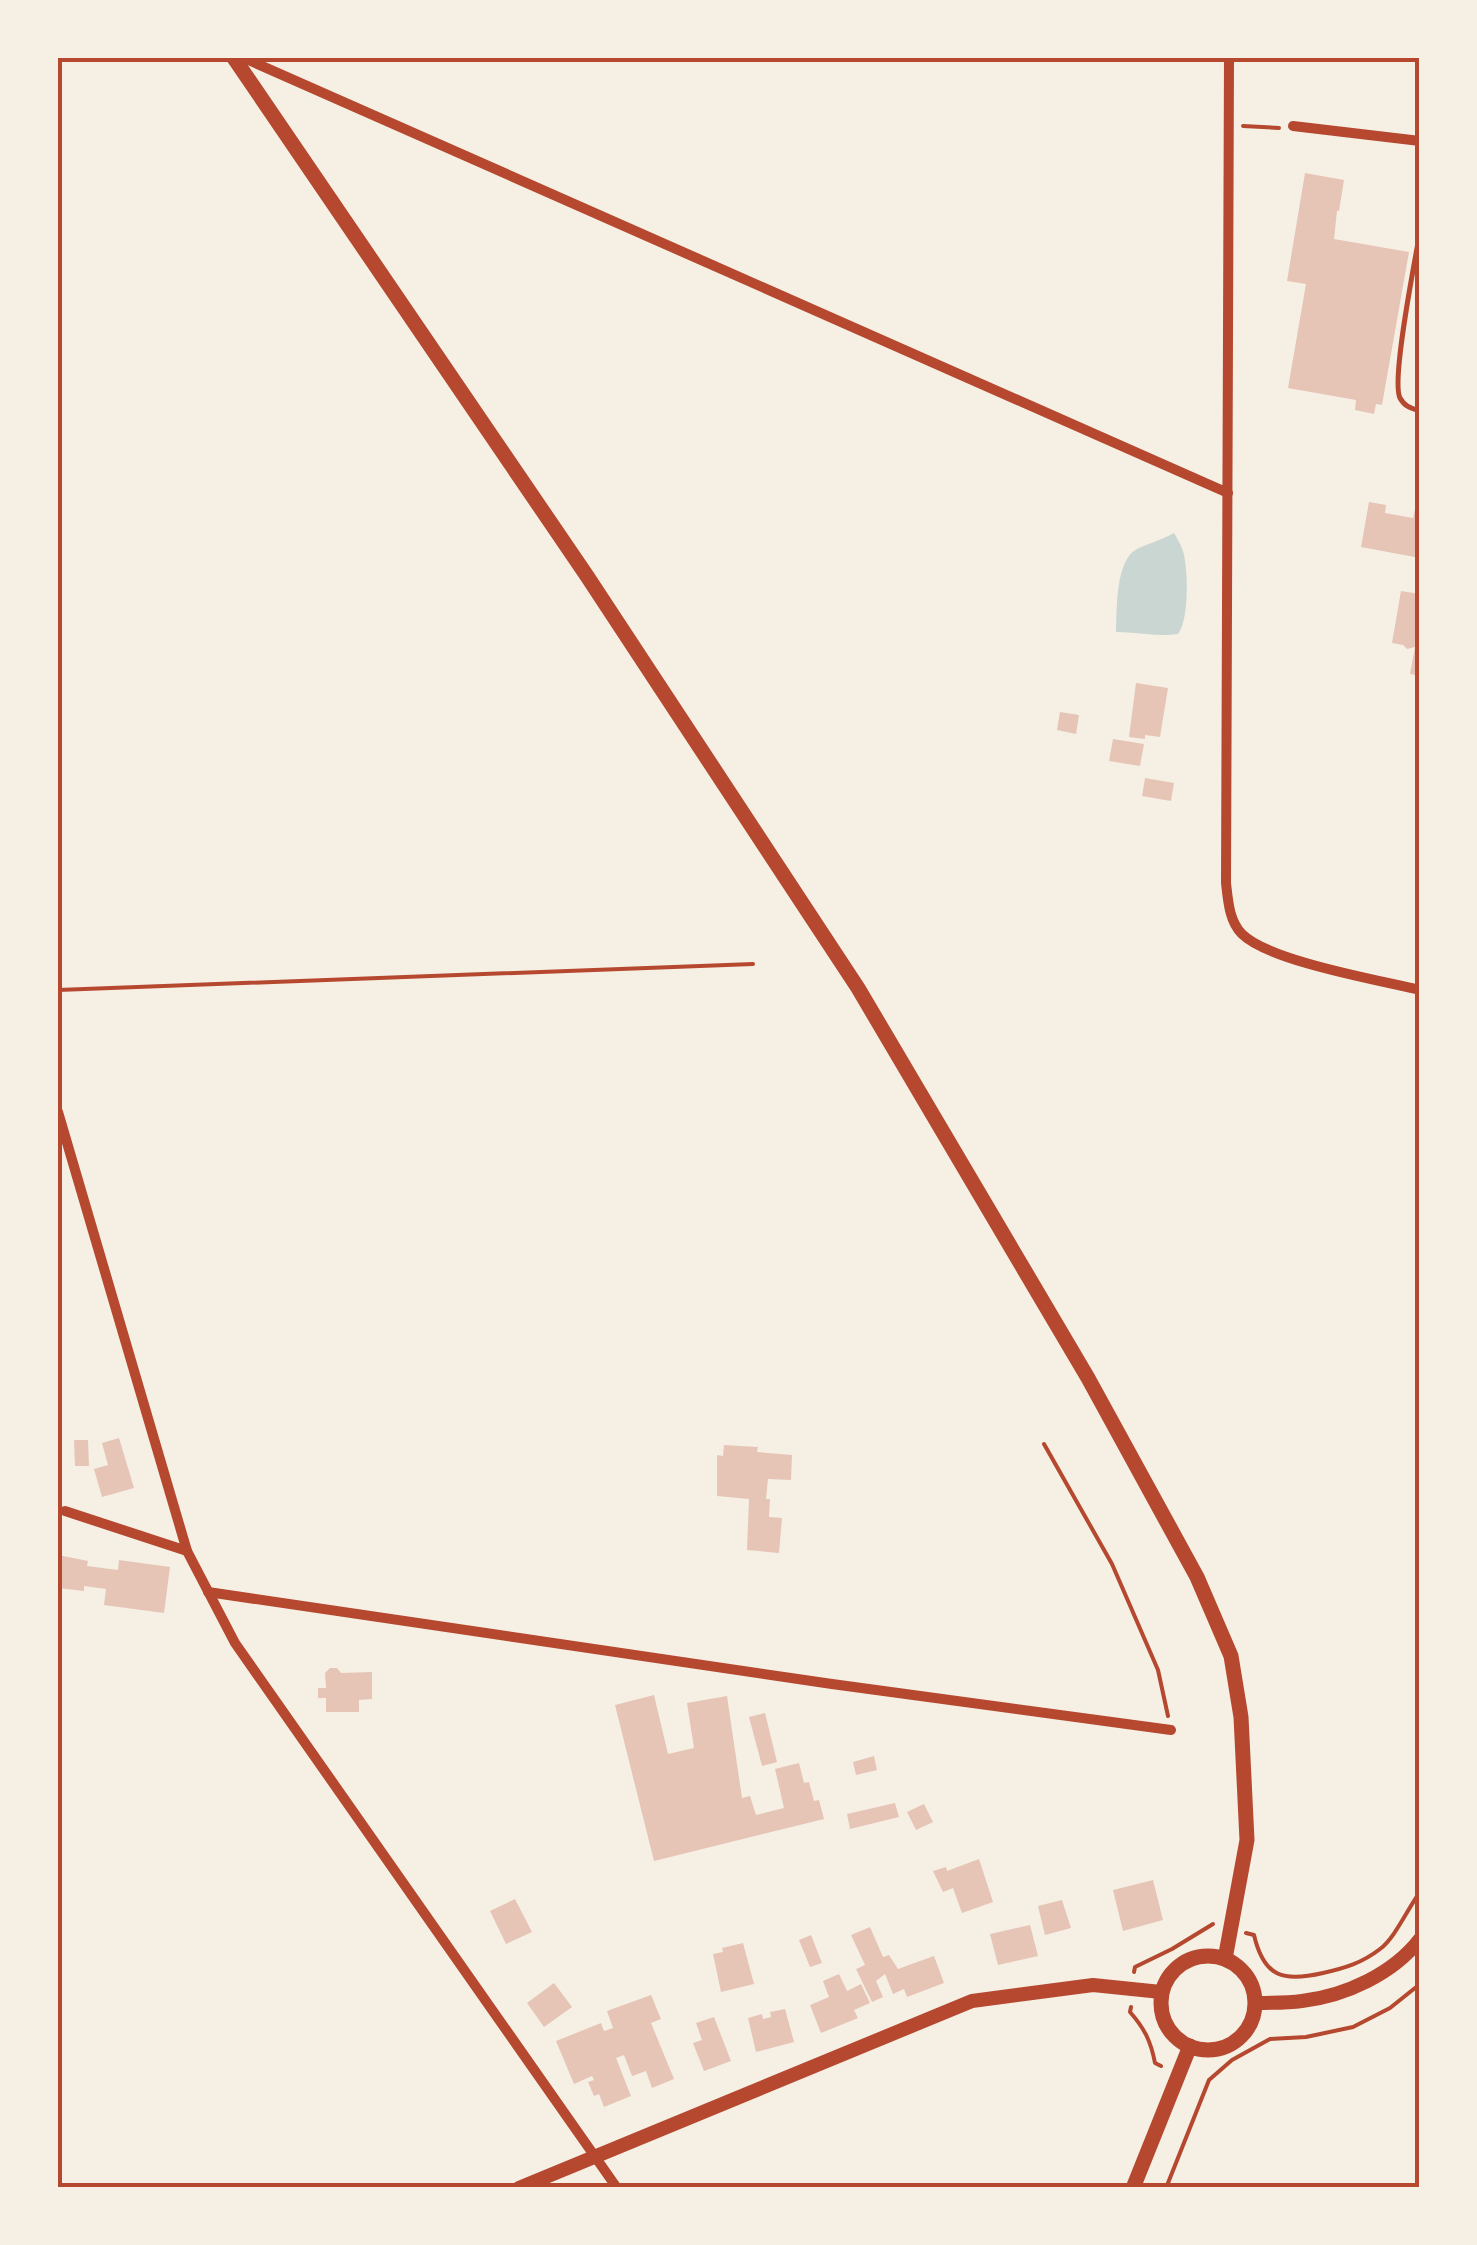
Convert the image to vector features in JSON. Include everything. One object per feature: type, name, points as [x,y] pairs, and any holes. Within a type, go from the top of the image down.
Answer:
[{"type":"main road","points":[[234,58],[587,576],[858,988],[1088,1378],[1197,1577],[1230,1656],[1241,1717],[1247,1840],[1224,1959]]},
{"type":"main road","points":[[1198,1956],[1224,1959],[1243,1972],[1254,1992],[1252,2018],[1234,2042],[1205,2050],[1190,2046],[1169,2030],[1160,2005],[1166,1980],[1186,1961],[1198,1956]]},
{"type":"main road","points":[[1134,2188],[1190,2046]]},
{"type":"street","points":[[244,58],[1228,493]]},
{"type":"street","points":[[1228,58],[1229,911],[1240,933],[1267,950],[1420,990]]},
{"type":"street","points":[[1293,126],[1420,142]]},
{"type":"street","points":[[58,1112],[187,1551],[208,1592],[235,1643],[617,2188]]},
{"type":"street","points":[[65,1511],[187,1551]]},
{"type":"street","points":[[208,1592],[1171,1730]]},
{"type":"street","points":[[1255,2004],[1335,1994],[1374,1977],[1420,1940]]},
{"type":"street","points":[[519,2188],[972,2001],[1094,1985],[1162,1992]]},
{"type":"lane","points":[[1420,232],[1398,371],[1398,395],[1405,405],[1420,412]]},
{"type":"path","points":[[1229,126],[1293,126]]},
{"type":"path","points":[[58,990],[754,964]]},
{"type":"path","points":[[1044,1444],[1112,1564],[1158,1670],[1171,1730]]},
{"type":"path","points":[[1286,1977],[1301,1978],[1355,1965],[1370,1956],[1384,1946],[1420,1892]]},
{"type":"path","points":[[1166,2188],[1210,2080],[1232,2060],[1270,2039],[1306,2037],[1353,2027],[1390,2008],[1420,1984]]},
{"type":"path","points":[[1132,1988],[1130,2012],[1145,2030],[1155,2063],[1178,2074]]},
{"type":"shaded area","points":[[1174,533],[1184,555],[1187,584],[1186,608],[1178,634],[1116,632],[1121,575],[1130,555]]},
{"type":"building","points":[[1305,173],[1344,180],[1334,239],[1409,252],[1382,405],[1376,404],[1374,414],[1355,410],[1356,400],[1288,388],[1306,284],[1287,281]]},
{"type":"building","points":[[1369,502],[1386,505],[1385,513],[1413,518],[1415,509],[1420,510],[1420,558],[1361,547]]},
{"type":"building","points":[[1401,591],[1420,594],[1420,676],[1410,674],[1415,647],[1407,649],[1392,643]]},
{"type":"building","points":[[1136,683],[1168,688],[1160,737],[1129,737]]},
{"type":"building","points":[[1060,712],[1079,715],[1076,734],[1057,730]]},
{"type":"building","points":[[1113,739],[1144,744],[1140,766],[1109,761]]},
{"type":"building","points":[[1145,778],[1174,783],[1171,801],[1142,796]]},
{"type":"building","points":[[119,1438],[134,1488],[102,1497],[94,1469],[108,1465],[102,1443]]},
{"type":"building","points":[[74,1440],[88,1440],[89,1466],[75,1466]]},
{"type":"building","points":[[724,1445],[792,1455],[791,1480],[768,1479],[769,1517],[782,1518],[779,1553],[747,1550],[749,1499],[717,1496],[717,1455],[723,1456]]},
{"type":"building","points":[[58,1555],[88,1561],[87,1566],[118,1570],[119,1560],[170,1567],[164,1613],[104,1605],[106,1589],[58,1588]]},
{"type":"building","points":[[330,1668],[341,1673],[372,1672],[372,1699],[359,1700],[359,1712],[326,1712],[326,1698],[318,1698],[318,1688],[326,1688],[325,1673]]},
{"type":"building","points":[[654,1695],[668,1754],[694,1748],[687,1703],[727,1696],[742,1798],[750,1796],[756,1815],[784,1808],[775,1769],[799,1763],[804,1783],[809,1782],[814,1801],[819,1800],[824,1819],[654,1861],[615,1705]]},
{"type":"building","points":[[765,1713],[777,1762],[762,1766],[749,1717]]},
{"type":"building","points":[[874,1756],[877,1770],[856,1775],[853,1762]]},
{"type":"building","points":[[895,1803],[899,1817],[850,1829],[847,1814]]},
{"type":"building","points":[[924,1804],[933,1822],[916,1830],[907,1812]]},
{"type":"building","points":[[979,1859],[993,1902],[962,1913],[953,1888],[943,1892],[933,1871],[946,1867],[947,1871]]},
{"type":"building","points":[[1153,1880],[1163,1920],[1123,1931],[1113,1890]]},
{"type":"building","points":[[515,1899],[532,1932],[506,1944],[490,1911]]},
{"type":"building","points":[[1062,1900],[1071,1928],[1045,1935],[1038,1906]]},
{"type":"building","points":[[1030,1925],[1038,1956],[998,1965],[990,1934]]},
{"type":"building","points":[[870,1927],[883,1957],[889,1955],[898,1969],[934,1956],[944,1983],[907,1997],[904,1989],[893,1994],[885,1974],[876,1981],[883,1997],[872,2002],[856,1969],[865,1965],[851,1935]]},
{"type":"building","points":[[811,1935],[822,1963],[810,1967],[799,1940]]},
{"type":"building","points":[[743,1943],[754,1984],[721,1992],[713,1954]]},
{"type":"building","points":[[839,1974],[847,1991],[861,1984],[870,2003],[854,2010],[858,2018],[821,2033],[810,2005],[829,1997],[823,1981]]},
{"type":"building","points":[[554,1983],[572,2007],[544,2027],[527,2003]]},
{"type":"building","points":[[651,1995],[661,2019],[651,2023],[674,2079],[652,2088],[646,2071],[632,2076],[624,2055],[616,2058],[631,2096],[604,2107],[588,2082],[594,2080],[592,2076],[574,2084],[556,2041],[601,2023],[604,2031],[613,2028],[607,2011]]},
{"type":"building","points":[[785,2009],[794,2042],[756,2052],[748,2018],[762,2014],[763,2019],[771,2017],[770,2012]]},
{"type":"building","points":[[714,2017],[731,2061],[704,2071],[693,2043],[702,2040],[696,2023]]}]
